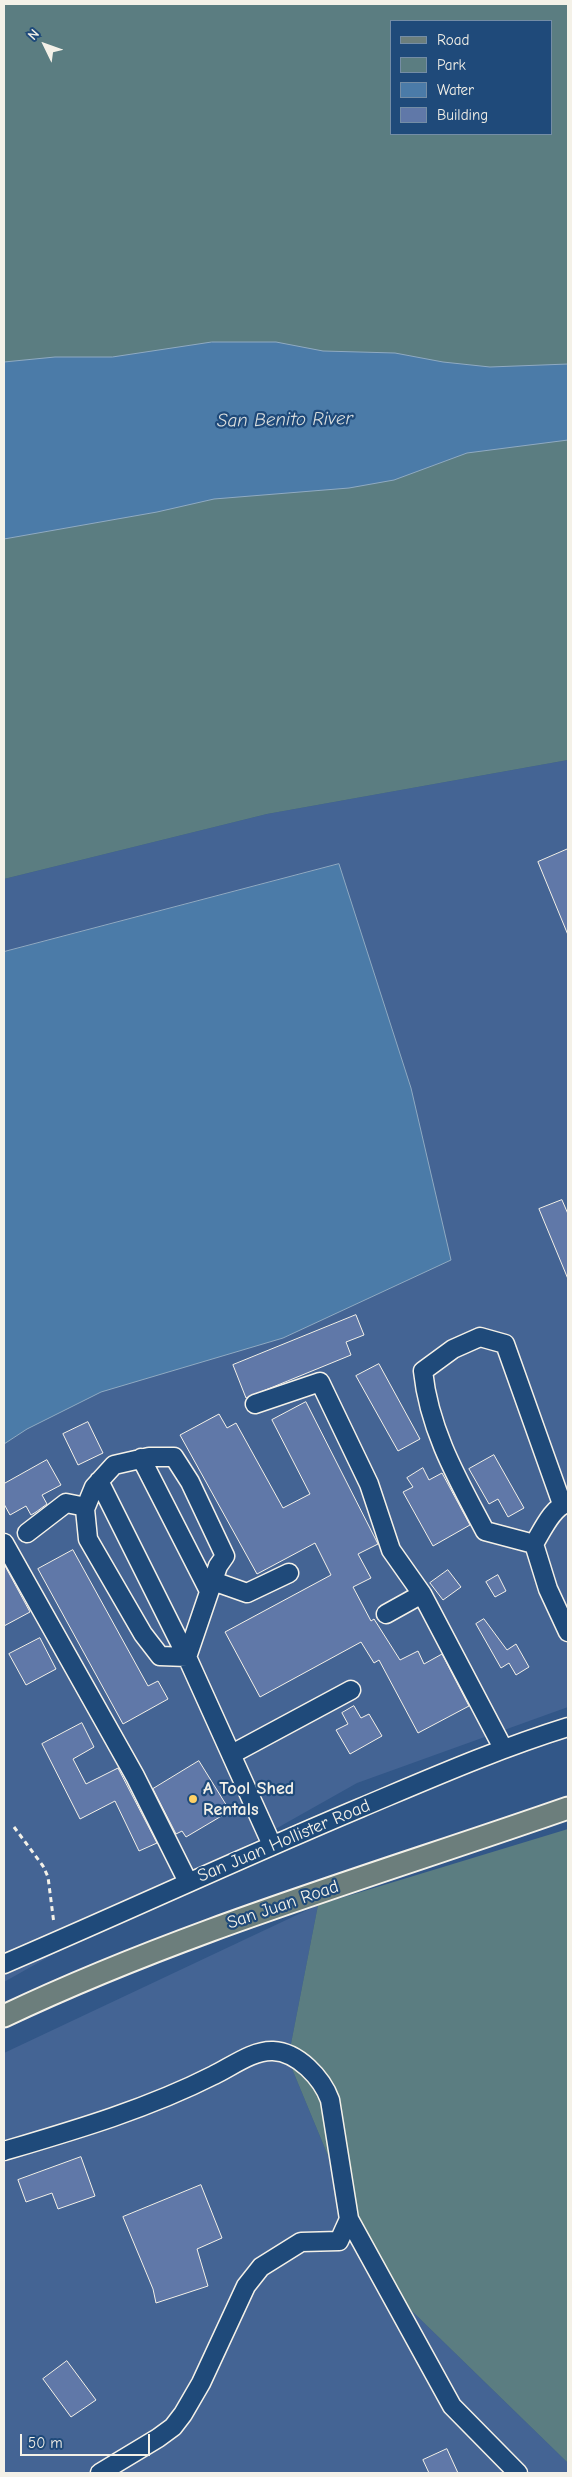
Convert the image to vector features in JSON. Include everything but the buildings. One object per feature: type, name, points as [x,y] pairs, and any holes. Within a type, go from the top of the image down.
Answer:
[{"type":"main road","name":"San Juan Road","points":[[4,2016],[79,1980],[242,1918],[568,1808]]},
{"type":"street","points":[[534,1544],[485,1531],[444,1452],[425,1393],[423,1371],[452,1349],[480,1337],[505,1344],[565,1504],[546,1524],[534,1544],[548,1589],[568,1632]]},
{"type":"street","points":[[255,1404],[320,1382],[369,1484],[391,1550],[422,1594],[503,1748]]},
{"type":"street","points":[[174,1457],[190,1482],[225,1556],[211,1586],[187,1657],[160,1656],[143,1634],[88,1539],[86,1507],[94,1487],[114,1465],[141,1458],[174,1457]]},
{"type":"street","points":[[141,1458],[211,1586]]},
{"type":"street","points":[[99,1481],[187,1657],[272,1845]]},
{"type":"street","points":[[27,1533],[66,1504],[86,1507]]},
{"type":"street","points":[[4,1543],[135,1776],[188,1882]]},
{"type":"street","points":[[211,1586],[246,1593],[289,1574]]},
{"type":"street","points":[[386,1614],[422,1594]]},
{"type":"street","points":[[232,1754],[350,1690]]},
{"type":"street","name":"San Juan Hollister Road","points":[[4,1964],[272,1845],[503,1748],[568,1727]]},
{"type":"street","points":[[4,2151],[77,2130],[181,2092],[263,2051],[279,2051],[304,2064],[326,2090],[333,2112],[350,2219],[452,2406],[518,2473]]},
{"type":"street","points":[[100,2473],[158,2438],[173,2427],[184,2414],[201,2383],[246,2286],[261,2267],[301,2242],[339,2240],[350,2219]]},
{"type":"path","points":[[14,1827],[43,1866],[48,1877],[56,1942]]},
{"type":"shaded area","points":[[568,760],[568,1707],[357,1783],[4,1982],[4,879],[267,814]]},
{"type":"shaded area","points":[[318,1905],[288,2059],[379,2279],[568,2463],[568,2473],[4,2473],[4,2053]]},
{"type":"green space","points":[[4,4],[568,4],[568,760],[267,814],[4,879]]},
{"type":"green space","points":[[568,1829],[568,2463],[379,2279],[288,2059],[318,1905]]},
{"type":"water","name":"San Benito River","points":[[212,342],[276,342],[323,351],[395,353],[443,362],[490,367],[568,364],[568,440],[467,453],[394,480],[349,488],[214,499],[157,512],[4,539],[4,362],[55,357],[112,357]]},
{"type":"water","points":[[339,864],[411,1088],[451,1260],[283,1338],[101,1392],[27,1429],[4,1444],[4,952]]},
{"type":"place","name":"A Tool Shed Rentals","points":[[193,1799]]}]
